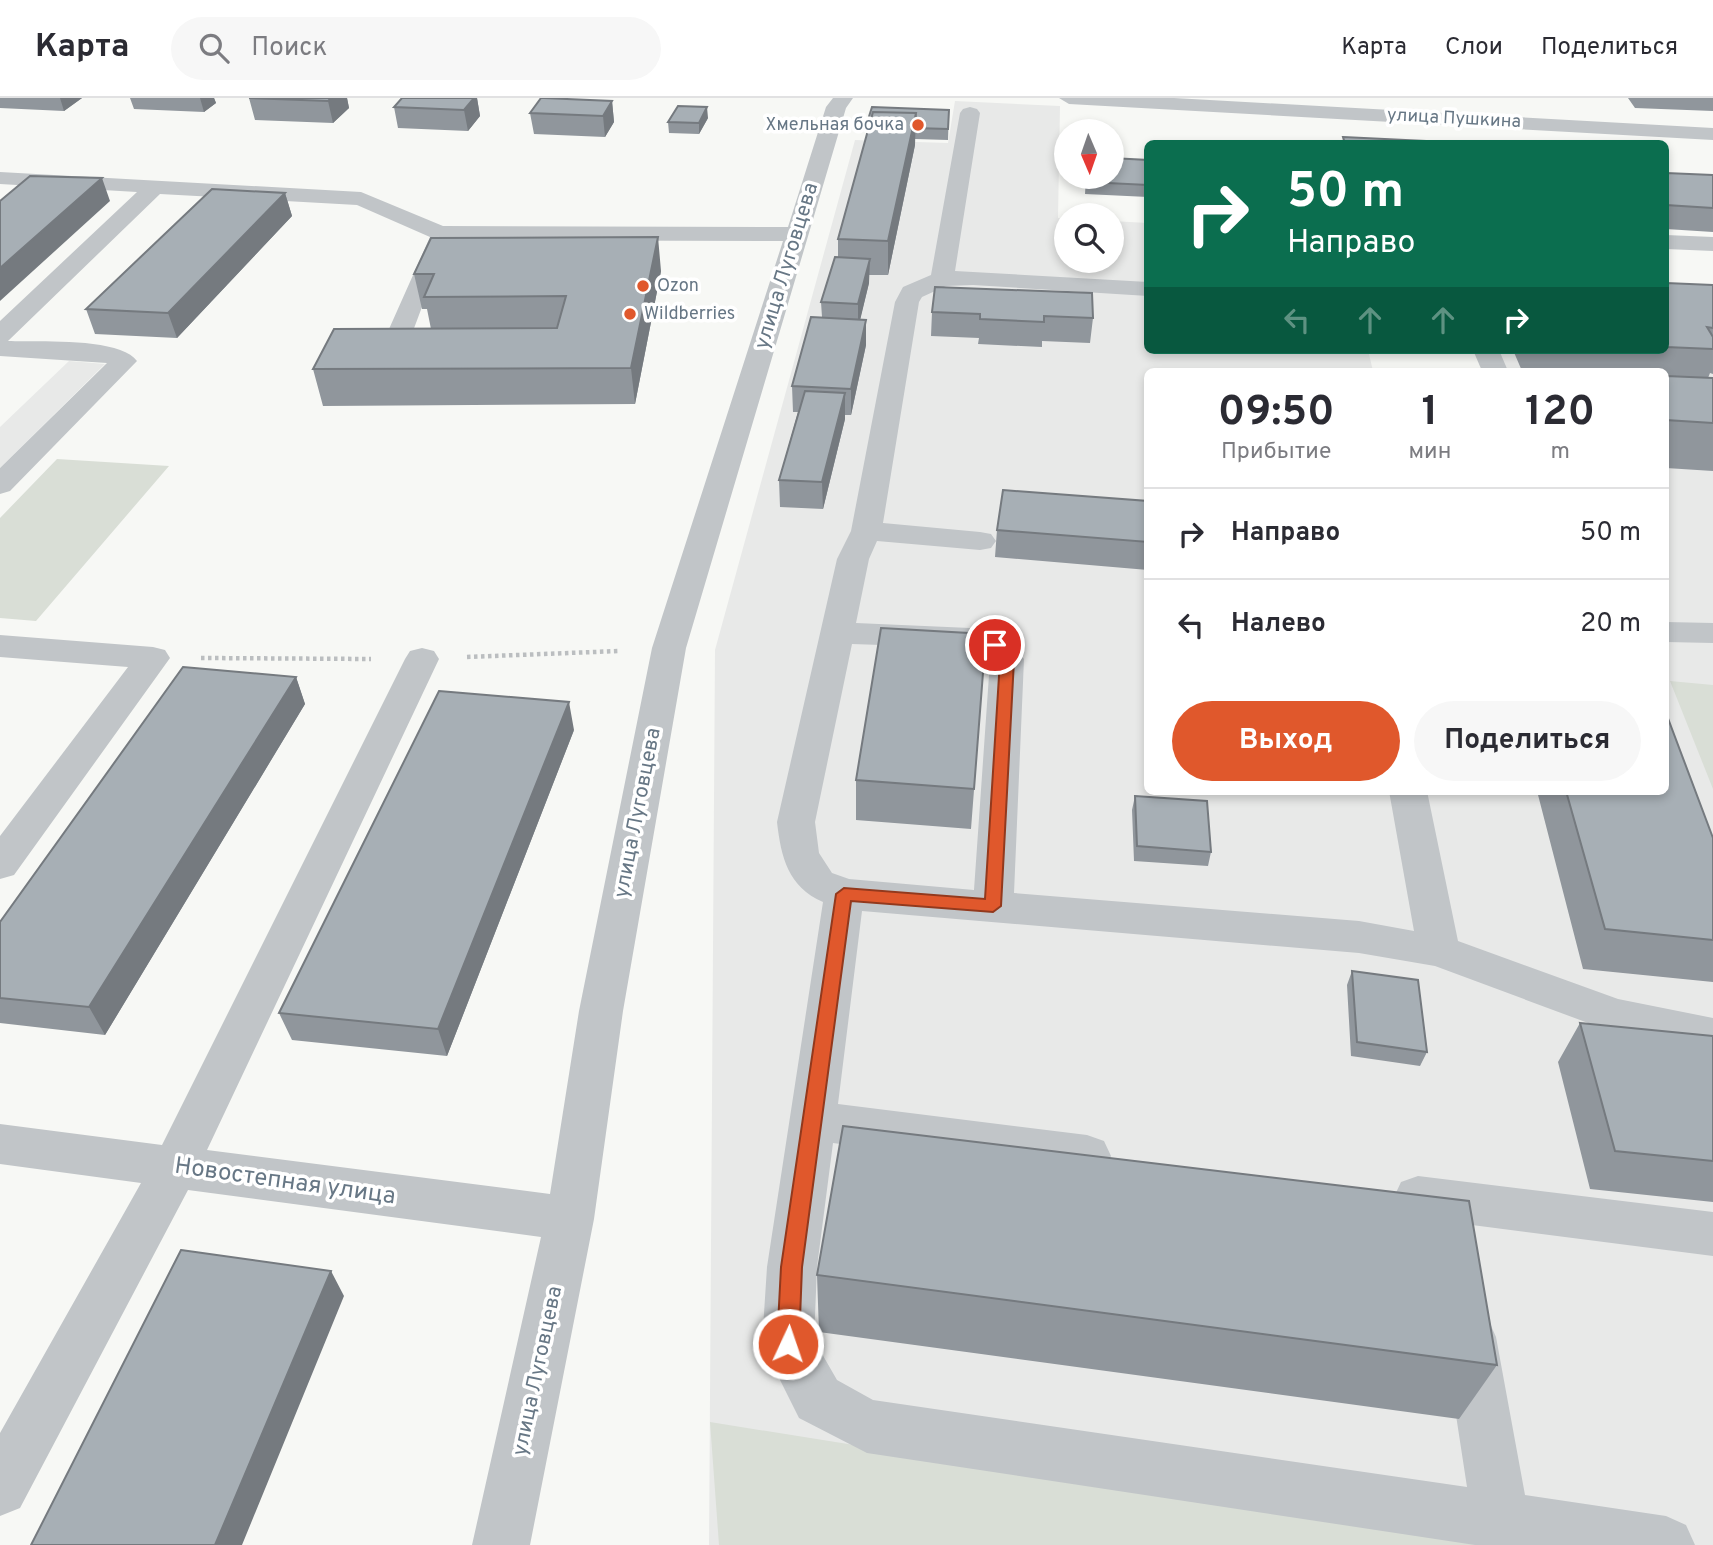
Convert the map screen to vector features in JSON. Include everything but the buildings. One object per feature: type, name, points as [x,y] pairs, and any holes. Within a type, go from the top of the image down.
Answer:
[{"type":"street","name":"улица Луговцева","points":[[501,1545],[570,1219],[601,1011],[669,649],[836,107],[843,98]]},
{"type":"street","name":"улица Пушкина","points":[[1069,98],[1287,104],[1713,134]]},
{"type":"street","points":[[1590,108],[1601,128]]},
{"type":"street","points":[[943,279],[970,113]]},
{"type":"street","points":[[0,178],[361,199],[440,233],[797,234]]},
{"type":"street","points":[[0,335],[155,187]]},
{"type":"street","points":[[440,233],[394,346],[448,347]]},
{"type":"street","points":[[1669,242],[1713,244]]},
{"type":"street","points":[[1144,289],[973,278],[943,279],[912,292],[907,302],[866,531],[853,559],[796,822],[800,855],[818,883],[844,894],[1359,937],[1438,951],[1615,1016],[1713,1036]]},
{"type":"street","points":[[0,348],[111,354],[124,362],[0,485]]},
{"type":"street","points":[[866,531],[980,541]]},
{"type":"street","points":[[1669,632],[1713,633]]},
{"type":"street","points":[[837,633],[970,638],[995,645],[1007,660],[993,906]]},
{"type":"street","points":[[0,646],[153,658]]},
{"type":"street","points":[[0,865],[153,658]]},
{"type":"street","points":[[0,1488],[175,1167],[422,659]]},
{"type":"street","points":[[1409,795],[1438,951]]},
{"type":"street","points":[[844,894],[792,1267],[788,1344],[818,1399],[867,1426],[1666,1545]]},
{"type":"street","points":[[812,1121],[1129,1161]]},
{"type":"street","name":"Новостепная улица","points":[[0,1144],[570,1219]]},
{"type":"street","points":[[1378,1192],[1713,1234]]},
{"type":"street","points":[[1447,1201],[1501,1521]]},
{"type":"path","points":[[153,658],[422,659],[669,649]]},
{"type":"shaded area","points":[[955,101],[1060,106],[1060,119],[1054,119],[1054,189],[1059,189],[1058,203],[1054,203],[1054,273],[1124,273],[1124,222],[1144,223],[1144,354],[1369,354],[1372,368],[1144,368],[1144,795],[1669,795],[1669,368],[1490,368],[1485,354],[1669,354],[1669,348],[1713,315],[1713,1545],[709,1545],[715,650],[855,140],[948,143]]},
{"type":"shaded area","points":[[69,361],[105,364],[0,468],[0,427]]},
{"type":"shaded area","points":[[57,459],[169,466],[36,621],[0,618],[0,518]]},
{"type":"shaded area","points":[[1670,681],[1713,685],[1713,789]]},
{"type":"shaded area","points":[[710,1422],[1479,1545],[719,1545]]},
{"type":"place","name":"Хмельная бочка","points":[[918,125]]},
{"type":"place","name":"Ozon","points":[[643,286]]},
{"type":"place","name":"Wildberries","points":[[630,314]]},
{"type":"route","points":[[788,1344],[792,1267],[844,894],[993,906],[1007,660],[995,645]]}]
